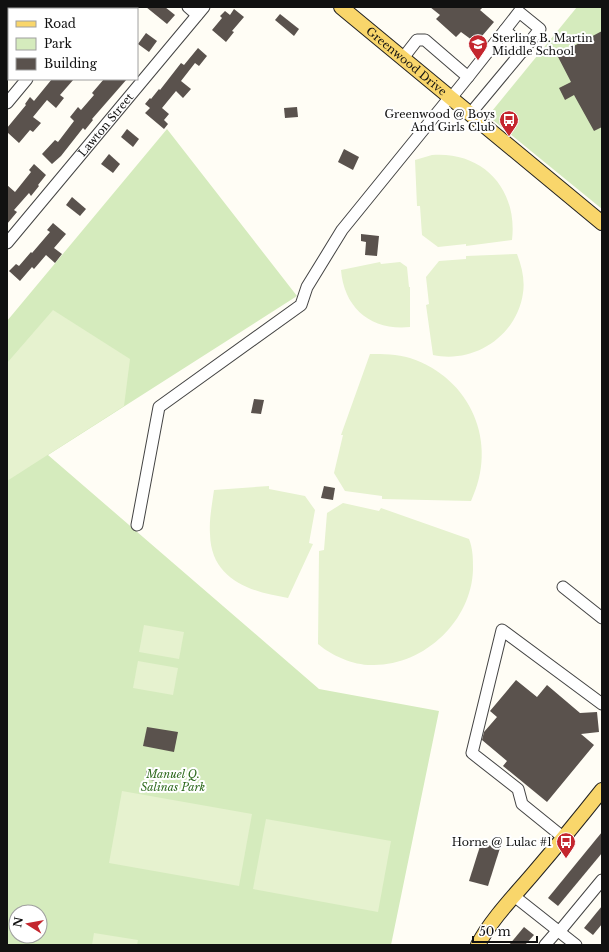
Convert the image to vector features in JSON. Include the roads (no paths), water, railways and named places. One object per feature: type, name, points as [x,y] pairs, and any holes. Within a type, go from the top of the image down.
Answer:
[{"type":"main road","name":"Greenwood Drive","points":[[341,7],[602,223]]},
{"type":"main road","points":[[478,945],[482,936],[514,896],[564,838],[602,790]]},
{"type":"street","points":[[188,7],[201,11]]},
{"type":"street","name":"Lawton Street","points":[[8,240],[201,11]]},
{"type":"street","points":[[137,525],[159,407],[301,305],[307,286],[342,230],[451,98],[519,12],[540,29],[470,114]]},
{"type":"street","points":[[505,30],[525,48]]},
{"type":"street","points":[[403,58],[417,40],[425,40],[468,77]]},
{"type":"street","points":[[7,103],[26,80]]},
{"type":"street","points":[[563,588],[602,618]]},
{"type":"street","points":[[564,838],[522,804],[518,789],[472,753],[502,630],[602,704]]},
{"type":"street","points":[[545,945],[559,931],[602,880]]},
{"type":"street","points":[[514,896],[576,945]]},
{"type":"place","name":"Sterling B. Martin Middle School","points":[[478,61]]},
{"type":"place","name":"Greenwood @ Boys And Girls Club","points":[[509,137]]},
{"type":"place","name":"Horne @ Lulac #1","points":[[566,859]]},
{"type":"park label","name":"Manuel Q. Salinas Park","points":[[173,780]]}]
